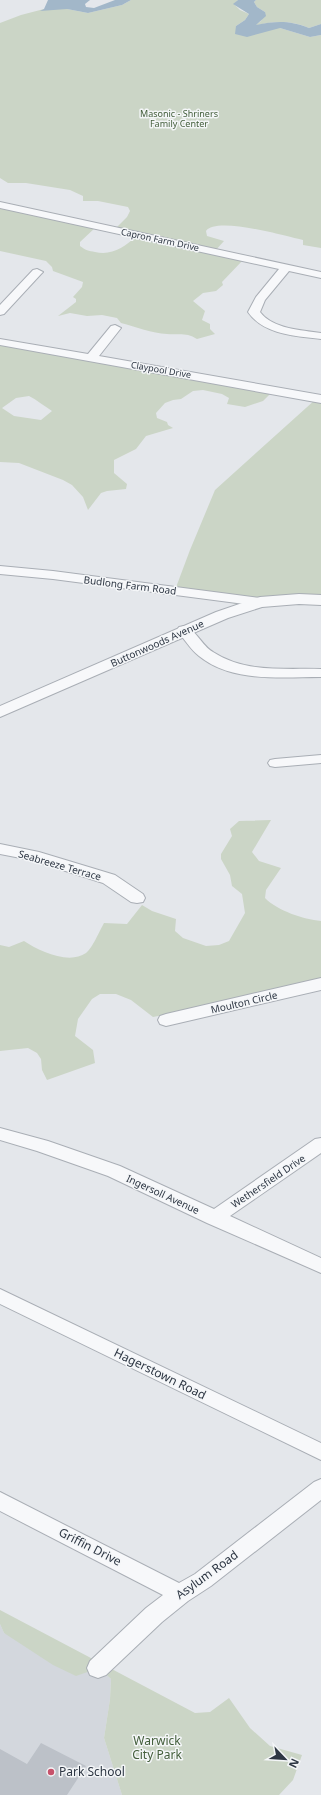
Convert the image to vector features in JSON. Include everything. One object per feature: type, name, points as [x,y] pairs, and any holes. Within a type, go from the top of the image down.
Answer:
[{"type":"street","name":"Capron Farm Drive","points":[[0,205],[321,275]]},
{"type":"street","points":[[287,267],[260,299],[254,312],[256,318],[280,329],[321,336]]},
{"type":"street","points":[[0,312],[37,272]]},
{"type":"street","points":[[91,358],[115,328]]},
{"type":"street","name":"Claypool Drive","points":[[0,342],[321,399]]},
{"type":"street","name":"Budlong Farm Road","points":[[0,570],[53,575],[260,602]]},
{"type":"street","name":"Buttonwoods Avenue","points":[[0,712],[184,630],[222,615],[260,602],[299,599],[321,600]]},
{"type":"street","points":[[184,630],[206,654],[221,663],[235,668],[249,671],[321,673]]},
{"type":"street","points":[[275,763],[321,759]]},
{"type":"street","name":"Seabreeze Terrace","points":[[0,849],[33,855],[109,879],[137,898]]},
{"type":"street","name":"Moulton Circle","points":[[166,1020],[321,984]]},
{"type":"street","name":"Ingersoll Avenue","points":[[0,1134],[42,1146],[107,1169],[321,1266]]},
{"type":"street","name":"Wethersfield Drive","points":[[214,1218],[321,1144]]},
{"type":"street","name":"Hagerstown Road","points":[[0,1296],[321,1452]]},
{"type":"street","name":"Asylum Road","points":[[98,1668],[154,1615],[180,1594],[203,1580],[321,1488]]},
{"type":"street","name":"Griffin Drive","points":[[0,1501],[180,1594]]},
{"type":"shaded area","points":[[0,1624],[4,1633],[99,1668],[111,1679],[110,1699],[104,1738],[122,1795],[0,1795]]},
{"type":"green space","name":"Masonic - Shriners Family Center","points":[[131,0],[238,0],[234,4],[240,10],[249,14],[245,20],[236,26],[280,28],[310,37],[321,35],[321,248],[303,245],[303,240],[252,228],[223,226],[212,227],[206,231],[207,236],[224,241],[215,251],[244,259],[222,282],[223,285],[216,291],[203,293],[193,301],[205,311],[202,320],[210,324],[210,329],[215,334],[197,339],[186,335],[150,331],[121,323],[117,318],[102,315],[87,316],[70,313],[58,316],[76,302],[76,299],[73,297],[82,287],[83,282],[53,271],[52,267],[46,261],[0,251],[0,205],[96,227],[80,242],[80,246],[91,251],[101,253],[112,252],[118,250],[137,236],[114,230],[127,217],[130,211],[128,207],[98,201],[83,201],[83,196],[70,190],[26,183],[8,183],[0,178],[0,23],[21,15],[44,9],[67,9],[88,13],[122,5]]},
{"type":"green space","points":[[256,0],[321,0],[321,24],[309,28],[302,25],[282,22],[254,26],[261,21],[265,12],[257,7],[254,2]]},
{"type":"green space","points":[[0,343],[273,391],[263,401],[245,407],[227,404],[229,398],[222,394],[203,390],[193,391],[181,399],[165,403],[156,413],[157,418],[167,422],[168,425],[173,428],[146,436],[136,449],[114,460],[114,473],[127,484],[126,489],[101,493],[88,510],[83,497],[72,485],[63,480],[19,463],[0,462]],"holes":[[[29,396],[52,411],[41,420],[14,416],[2,408],[16,398]]]},
{"type":"green space","points":[[316,399],[321,400],[321,600],[242,606],[207,595],[175,590],[215,490]]},
{"type":"green space","points":[[271,820],[252,852],[259,861],[281,868],[266,890],[265,898],[270,903],[291,914],[321,921],[321,985],[153,1017],[131,1000],[116,994],[100,994],[92,999],[78,1019],[75,1036],[93,1050],[95,1063],[47,1080],[42,1070],[41,1059],[37,1053],[28,1048],[0,1051],[0,945],[9,947],[24,941],[38,949],[54,955],[71,958],[79,956],[86,953],[91,948],[104,923],[127,924],[142,905],[152,911],[176,919],[175,931],[183,938],[206,946],[219,945],[229,941],[245,913],[242,894],[232,886],[230,875],[221,859],[221,854],[232,836],[230,829],[239,821]]},
{"type":"green space","name":"Warwick City Park","points":[[0,1610],[195,1713],[210,1712],[229,1698],[250,1728],[270,1746],[302,1755],[293,1780],[279,1795],[122,1795],[104,1738],[110,1699],[111,1679],[99,1668],[76,1676],[53,1665],[4,1633],[0,1624]]},
{"type":"water","points":[[48,0],[90,0],[85,4],[86,7],[94,8],[115,0],[131,0],[122,5],[88,13],[67,9],[40,11],[44,9]]},
{"type":"water","points":[[238,0],[256,0],[254,2],[257,7],[265,12],[266,16],[256,25],[289,22],[309,28],[321,24],[321,35],[310,37],[280,28],[247,37],[235,34],[236,26],[245,20],[249,14],[233,4]]},
{"type":"building","name":"Park School","points":[[41,1743],[86,1766],[67,1795],[0,1795],[0,1749],[27,1764]]},
{"type":"place","name":"Park School","points":[[51,1772]]}]
